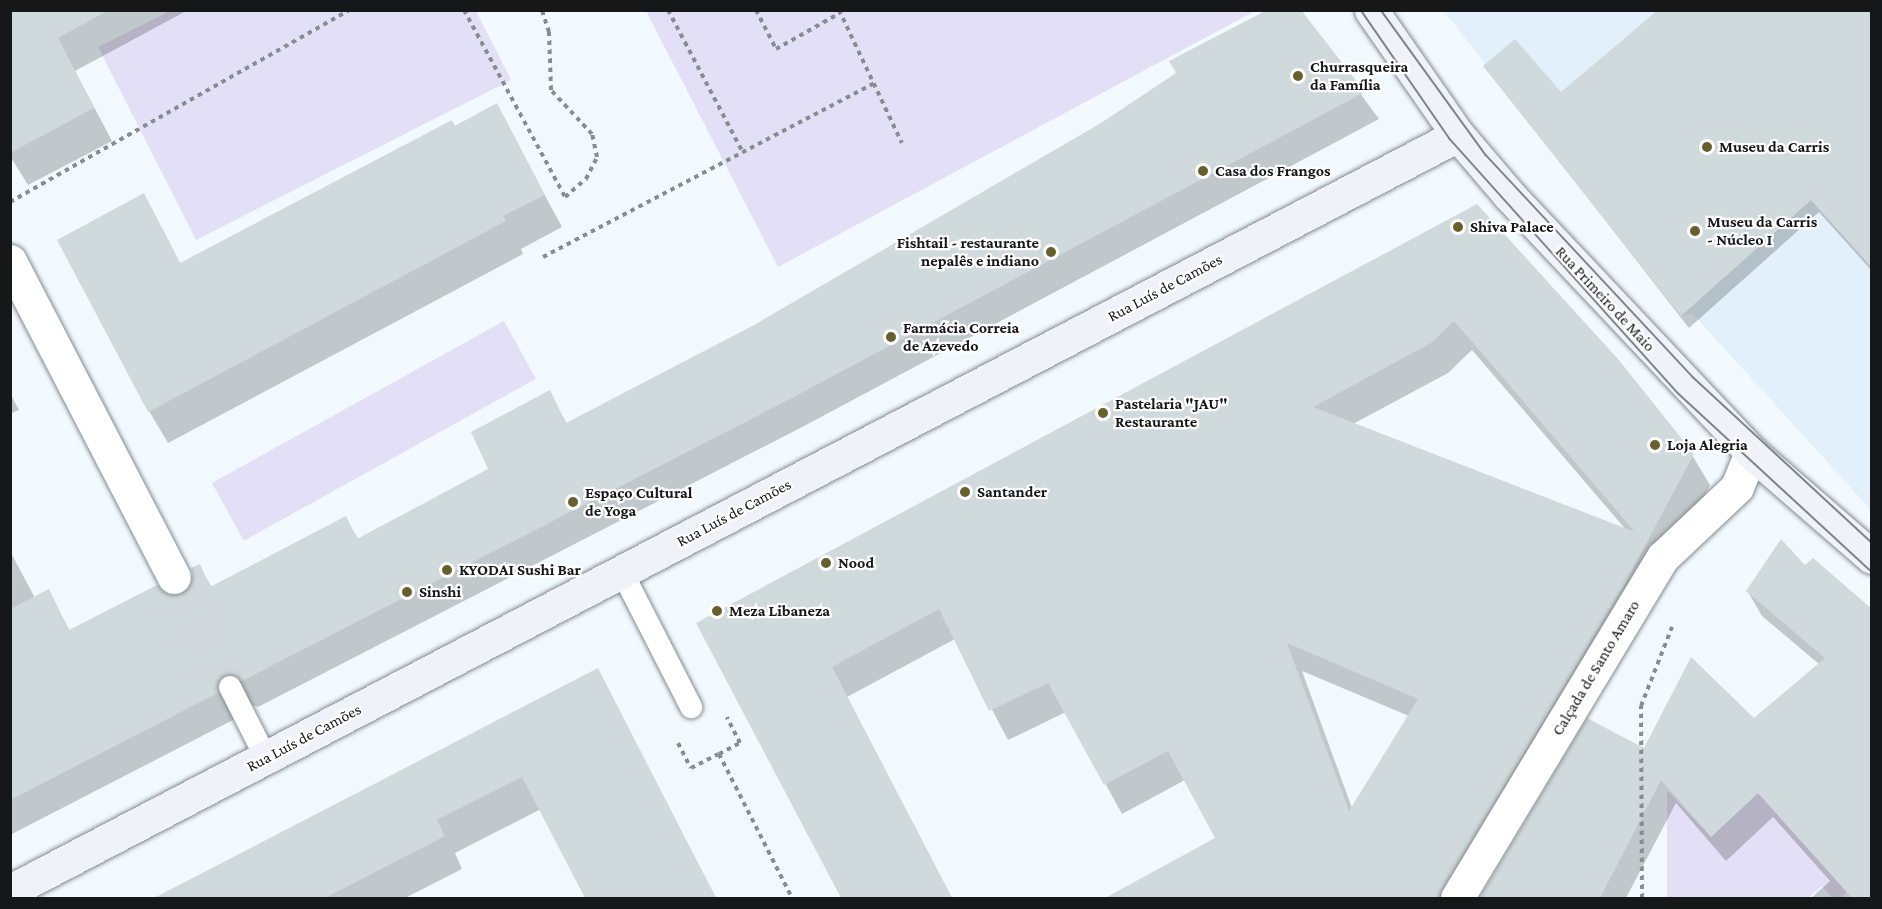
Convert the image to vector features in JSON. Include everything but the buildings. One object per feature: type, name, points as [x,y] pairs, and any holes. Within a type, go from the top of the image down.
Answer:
[{"type":"street","name":"Rua Primeiro de Maio","points":[[1371,10],[1458,135],[1751,452],[1872,557]]},
{"type":"street","name":"Rua Luís de Camões","points":[[10,891],[1458,135]]},
{"type":"street","points":[[10,261],[174,577]]},
{"type":"street","name":"Calçada de Santo Amaro","points":[[1457,898],[1663,557],[1737,487],[1751,452]]},
{"type":"lane","points":[[622,572],[691,707]]},
{"type":"lane","points":[[230,687],[266,758]]},
{"type":"path","points":[[10,202],[350,10]]},
{"type":"path","points":[[464,10],[565,197],[586,179],[597,157],[591,134],[550,90],[549,32],[542,10]]},
{"type":"path","points":[[668,10],[743,153]]},
{"type":"path","points":[[756,10],[776,49],[840,12],[902,143]]},
{"type":"path","points":[[543,257],[874,83]]},
{"type":"path","points":[[1642,898],[1641,706],[1673,634]]},
{"type":"shaded area","points":[[170,11],[476,11],[511,80],[196,240],[98,47]]},
{"type":"shaded area","points":[[646,11],[1255,11],[778,267]]},
{"type":"shaded area","name":"Museu da Carris - Núcleo I","points":[[1444,11],[1871,11],[1871,510],[1692,313],[1681,316]]},
{"type":"shaded area","points":[[504,321],[536,379],[244,541],[212,483]]},
{"type":"shaded area","points":[[1667,790],[1711,837],[1758,793],[1810,851],[1871,872],[1840,898],[1832,898],[1822,886],[1808,898],[1667,898]]},
{"type":"tunnel","points":[[174,577],[230,687]]},
{"type":"tram line","points":[[1361,10],[1450,139],[1678,393],[1872,572]]},
{"type":"tram line","points":[[1381,10],[1486,155],[1693,377],[1872,543]]},
{"type":"place","name":"Churrasqueira da Família","points":[[1298,76]]},
{"type":"place","name":"Museu da Carris","points":[[1707,147]]},
{"type":"place","name":"Casa dos Frangos","points":[[1203,171]]},
{"type":"place","name":"Shiva Palace","points":[[1458,227]]},
{"type":"place","name":"Museu da Carris - Núcleo I","points":[[1695,231]]},
{"type":"place","name":"Fishtail - restaurante nepalês e indiano","points":[[1051,252]]},
{"type":"place","name":"Farmácia Correia de Azevedo","points":[[891,337]]},
{"type":"place","name":"Pastelaria \"JAU\" Restaurante","points":[[1103,413]]},
{"type":"place","name":"Loja Alegria","points":[[1655,445]]},
{"type":"place","name":"Santander","points":[[965,492]]},
{"type":"place","name":"Espaço Cultural de Yoga","points":[[573,502]]},
{"type":"place","name":"Nood","points":[[826,563]]},
{"type":"place","name":"KYODAI Sushi Bar","points":[[447,570]]},
{"type":"place","name":"Sinshi","points":[[407,592]]},
{"type":"place","name":"Meza Libaneza","points":[[717,611]]}]
